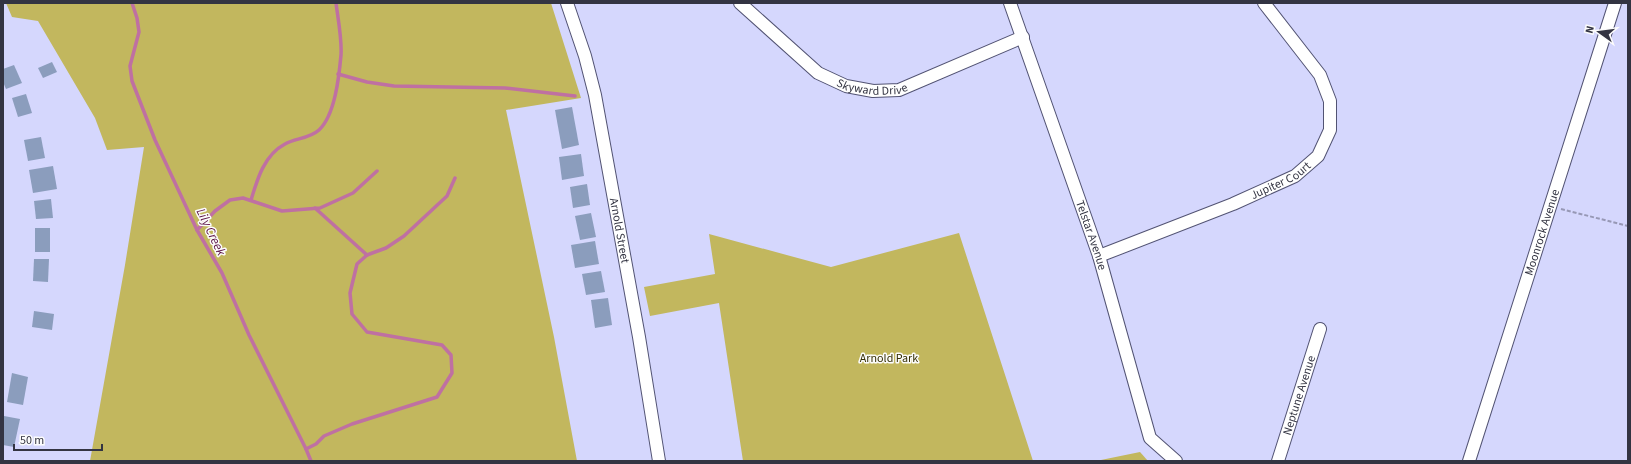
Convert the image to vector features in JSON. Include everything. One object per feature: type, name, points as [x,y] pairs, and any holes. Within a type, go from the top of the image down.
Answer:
[{"type":"street","name":"Arnold Street","points":[[567,3],[585,56],[595,95],[637,321],[659,461]]},
{"type":"street","name":"Skyward Drive","points":[[740,3],[818,73],[846,86],[873,91],[899,90],[1023,37]]},
{"type":"street","name":"Telstar Avenue","points":[[1010,3],[1099,256],[1150,438],[1176,461]]},
{"type":"street","name":"Jupiter Court","points":[[1099,256],[1240,201],[1295,176],[1318,156],[1330,130],[1330,101],[1320,75],[1264,3]]},
{"type":"street","name":"Moonrock Avenue","points":[[1469,461],[1615,3]]},
{"type":"street","name":"Neptune Avenue","points":[[1278,461],[1320,329]]},
{"type":"path","points":[[1550,206],[1628,226]]},
{"type":"green space","points":[[6,3],[551,3],[581,98],[506,110],[554,337],[577,461],[90,461],[125,265],[144,147],[107,150],[95,118],[38,21],[12,17]]},
{"type":"green space","name":"Arnold Park","points":[[959,233],[1033,461],[743,461],[719,303],[650,316],[644,287],[715,274],[709,234],[831,267]]},
{"type":"green space","points":[[1140,452],[1148,461],[1096,461]]},
{"type":"building","points":[[52,62],[57,72],[43,78],[38,68]]},
{"type":"building","points":[[14,65],[22,83],[6,89],[3,82],[3,69]]},
{"type":"building","points":[[26,94],[32,113],[18,117],[12,98]]},
{"type":"building","points":[[572,107],[579,145],[562,149],[555,110]]},
{"type":"building","points":[[41,137],[45,158],[28,161],[24,140]]},
{"type":"building","points":[[581,154],[584,176],[562,180],[559,157]]},
{"type":"building","points":[[53,166],[57,189],[33,193],[29,170]]},
{"type":"building","points":[[587,184],[590,205],[573,208],[570,187]]},
{"type":"building","points":[[51,199],[53,218],[36,219],[34,201]]},
{"type":"building","points":[[591,213],[596,237],[580,240],[575,216]]},
{"type":"building","points":[[35,228],[50,228],[50,252],[35,252]]},
{"type":"building","points":[[595,241],[599,264],[575,268],[571,245]]},
{"type":"building","points":[[34,259],[49,259],[48,282],[33,281]]},
{"type":"building","points":[[601,271],[605,292],[586,295],[582,274]]},
{"type":"building","points":[[608,298],[612,325],[595,328],[591,300]]},
{"type":"building","points":[[34,311],[54,314],[52,330],[32,327]]},
{"type":"building","points":[[12,373],[28,377],[23,405],[7,402]]},
{"type":"building","points":[[4,416],[20,419],[14,447],[3,445]]},
{"type":"waterway","name":"Lily Creek","points":[[132,3],[137,18],[139,32],[130,66],[132,81],[155,140],[197,230],[222,273],[249,335],[311,461]]},
{"type":"waterway","points":[[251,200],[262,169],[272,155],[285,144],[315,133],[319,130],[329,115],[335,95],[341,55],[336,3]]},
{"type":"waterway","points":[[338,74],[367,82],[394,86],[505,88],[575,96]]},
{"type":"waterway","points":[[197,230],[215,211],[230,200],[243,198],[282,211],[320,208],[353,193],[377,171]]},
{"type":"waterway","points":[[306,449],[316,444],[324,436],[352,424],[437,397],[452,373],[451,355],[442,345],[367,332],[352,314],[350,293],[357,264],[367,255],[386,248],[404,236],[447,196],[455,178]]},
{"type":"waterway","points":[[315,208],[367,255]]}]
